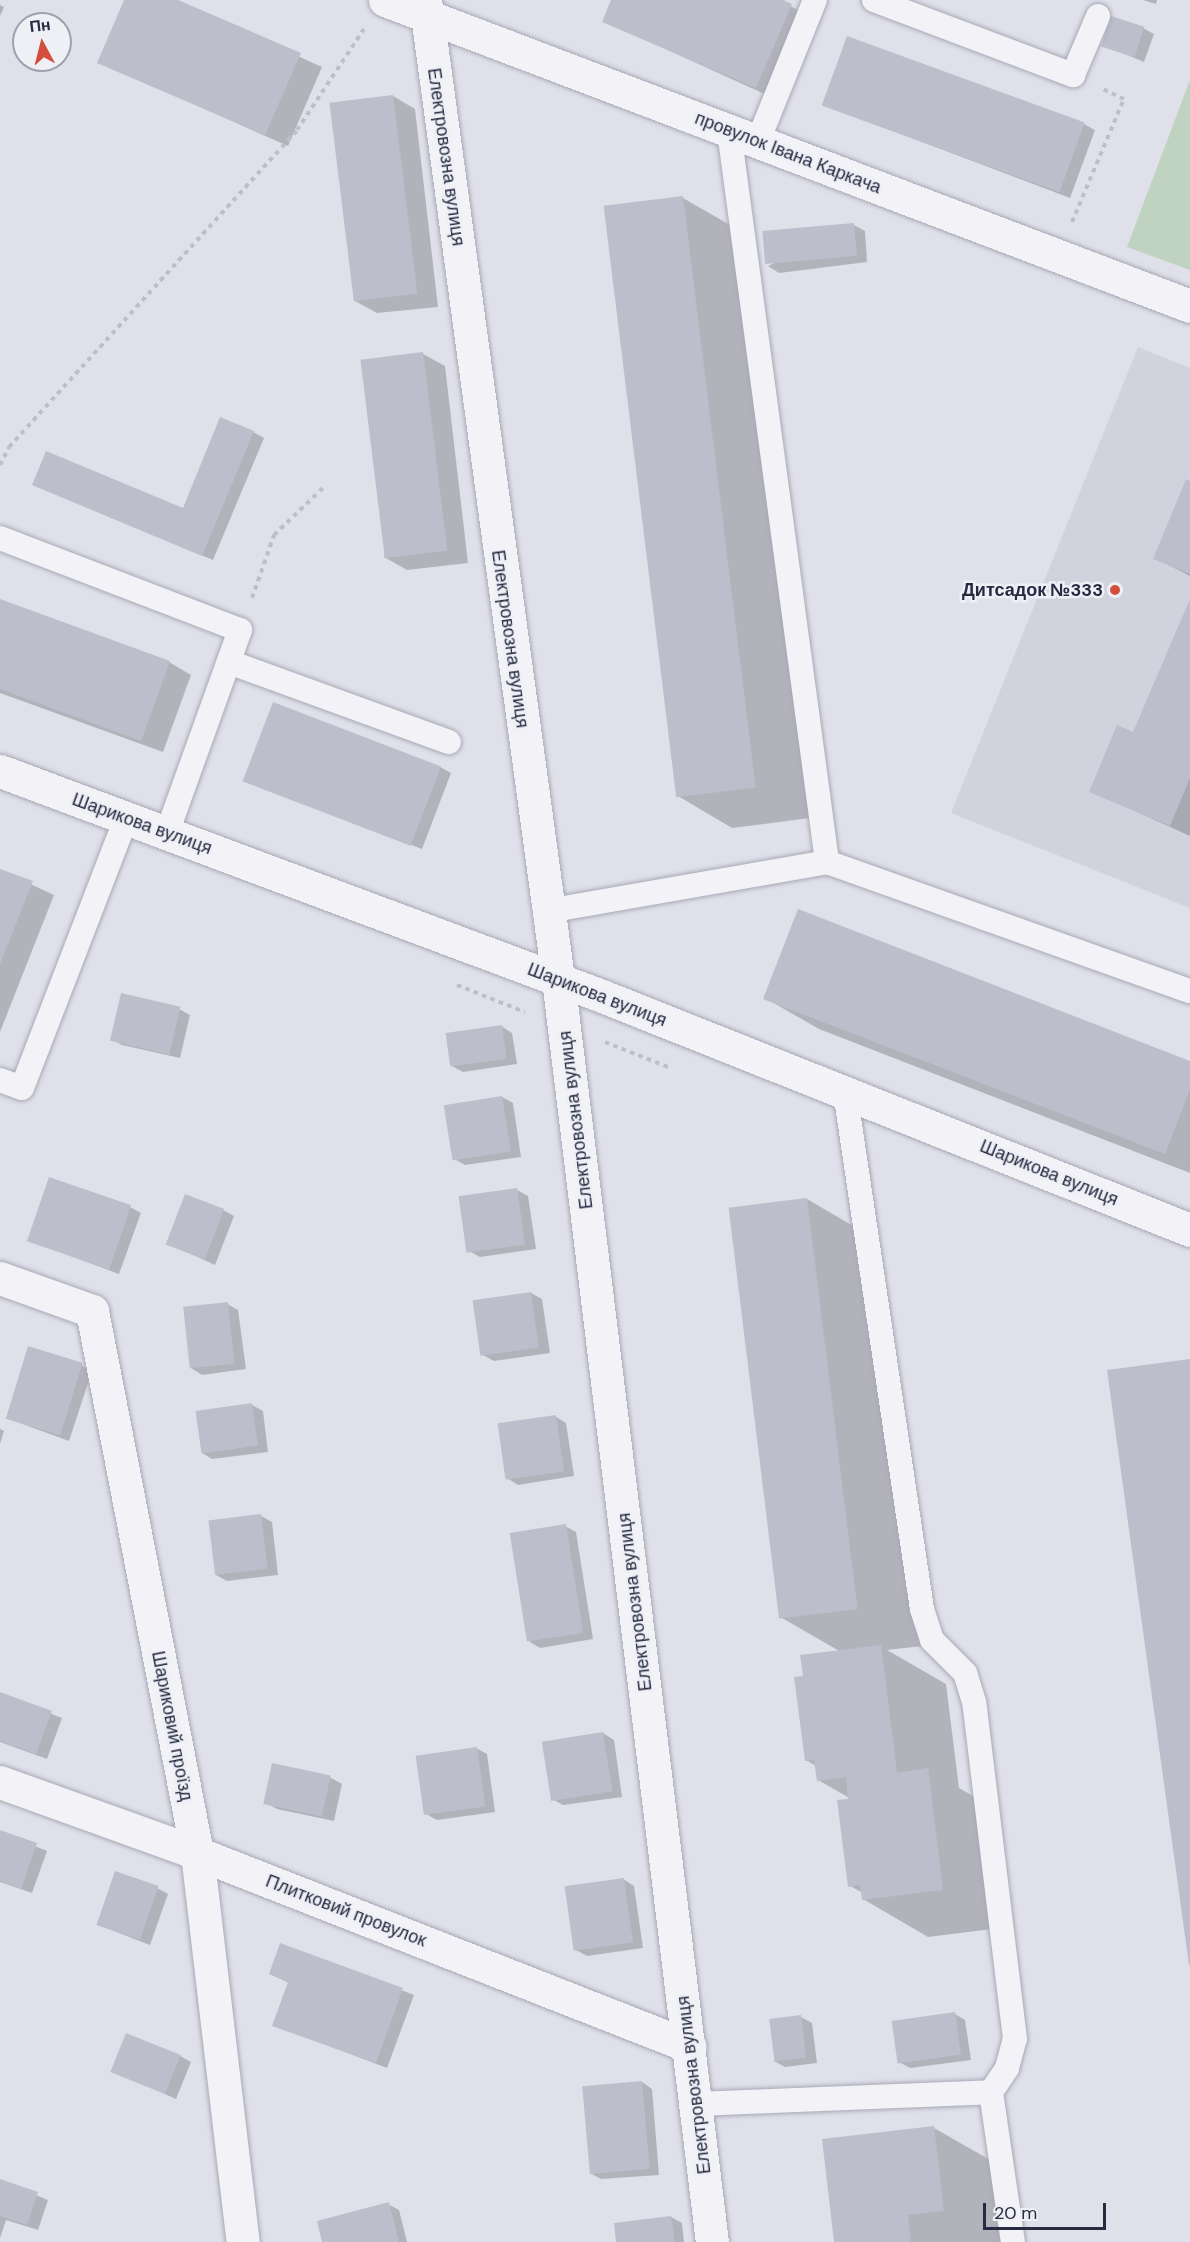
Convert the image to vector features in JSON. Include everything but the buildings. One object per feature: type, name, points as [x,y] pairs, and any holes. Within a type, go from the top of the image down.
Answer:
[{"type":"street","name":"провулок Івана Каркача","points":[[378,9],[426,8],[744,136],[1190,306]]},
{"type":"street","name":"Електровозна вулиця","points":[[426,8],[558,979],[712,2242]]},
{"type":"street","name":"Шарикова вулиця","points":[[0,771],[558,979],[845,1091],[1190,1230]]},
{"type":"street","name":"Шариковий проїзд","points":[[0,1278],[92,1311],[197,1853],[243,2242]]},
{"type":"street","name":"Плитковий провулок","points":[[0,1782],[197,1853],[689,2046]]},
{"type":"lane","points":[[815,0],[744,136],[827,862]]},
{"type":"lane","points":[[874,0],[1072,75],[1098,16]]},
{"type":"lane","points":[[0,538],[240,630],[167,833]]},
{"type":"lane","points":[[229,662],[449,742]]},
{"type":"lane","points":[[0,1080],[22,1088],[126,818]]},
{"type":"lane","points":[[547,911],[827,862],[1190,990]]},
{"type":"lane","points":[[845,1091],[922,1609],[932,1640],[965,1673],[974,1702],[1015,2039],[1007,2068],[991,2092],[1014,2242]]},
{"type":"lane","points":[[696,2104],[991,2092]]},
{"type":"path","points":[[0,465],[9,447],[297,130],[378,9]]},
{"type":"path","points":[[1057,256],[1124,99],[1072,75]]},
{"type":"path","points":[[240,630],[274,535],[325,486]]},
{"type":"shaded area","name":"Дитсадок №333","points":[[1138,347],[1190,368],[1190,908],[951,813]]},
{"type":"green space","points":[[1190,80],[1190,270],[1127,247]]},
{"type":"place","name":"Дитсадок №333","points":[[1115,590]]}]
